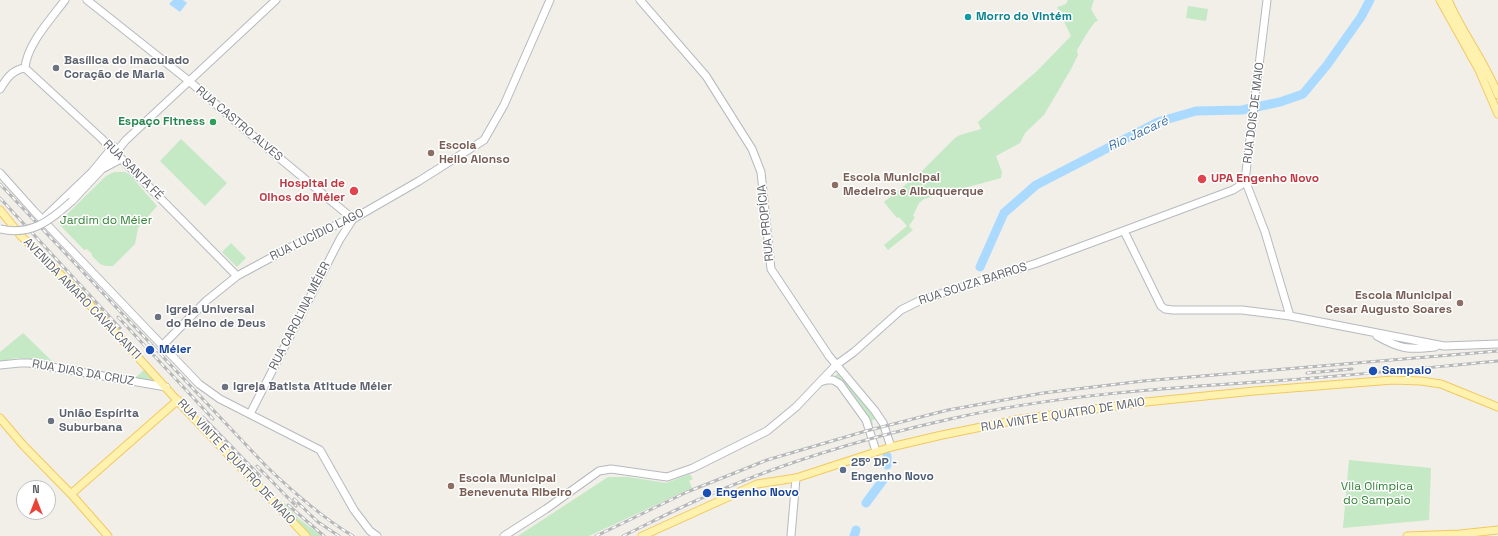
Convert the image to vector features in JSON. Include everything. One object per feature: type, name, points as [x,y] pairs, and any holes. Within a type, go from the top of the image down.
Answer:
[{"type":"main road","points":[[1440,0],[1479,70],[1498,114]]},
{"type":"main road","points":[[1448,0],[1455,17],[1498,94]]},
{"type":"main road","name":"AVENIDA AMARO CAVALCANTI","points":[[0,210],[21,236],[48,262],[166,387]]},
{"type":"main road","name":"RUA VINTE E QUATRO DE MAIO","points":[[642,536],[757,484],[796,478],[890,447],[1010,421],[1118,405],[1254,391],[1393,380],[1441,384],[1498,407]]},
{"type":"main road","name":"RUA VINTE E QUATRO DE MAIO","points":[[166,387],[306,536]]},
{"type":"main road","points":[[70,494],[178,400]]},
{"type":"main road","points":[[0,418],[108,536]]},
{"type":"main road","points":[[1407,536],[1498,530]]},
{"type":"main road","points":[[1482,532],[1489,536]]},
{"type":"street","points":[[0,89],[12,73],[20,68],[26,68],[26,61],[30,49],[65,0]]},
{"type":"street","name":"RUA CASTRO ALVES","points":[[88,0],[189,81],[354,219]]},
{"type":"street","points":[[43,219],[92,172],[102,160],[112,153],[276,0]]},
{"type":"street","name":"RUA LUCÍDIO LAGO","points":[[162,346],[206,301],[237,276],[328,229],[354,219],[419,181],[484,140],[504,105],[550,0]]},
{"type":"street","name":"RUA PROPÍCIA","points":[[640,0],[706,76],[752,149],[759,165],[771,269],[834,363],[875,410],[883,423],[890,447]]},
{"type":"street","name":"RUA DOIS DE MAIO","points":[[1267,0],[1245,180],[1265,232],[1290,316]]},
{"type":"street","name":"RUA SANTA FÉ","points":[[26,68],[101,138],[112,153],[121,159],[237,276]]},
{"type":"street","points":[[101,138],[102,160]]},
{"type":"street","points":[[0,229],[21,231],[35,228],[48,221],[72,201],[102,169],[112,153]]},
{"type":"street","points":[[102,169],[121,159]]},
{"type":"street","points":[[0,173],[162,346],[208,391],[220,399],[320,450],[354,510],[370,531],[377,536]]},
{"type":"street","name":"RUA SOUZA BARROS","points":[[504,536],[546,510],[595,474],[605,469],[666,477],[693,468],[739,446],[775,426],[796,408],[830,372],[834,363],[854,352],[901,310],[921,300],[1030,265],[1124,231],[1233,190],[1241,185],[1245,180]]},
{"type":"street","name":"RUA CAROLINA MÉIER","points":[[250,414],[340,239],[354,219]]},
{"type":"street","points":[[1124,231],[1163,308],[1173,310],[1256,311],[1290,316],[1371,333],[1402,348],[1417,349],[1498,344]]},
{"type":"street","name":"RUA DIAS DA CRUZ","points":[[0,365],[29,363],[166,387]]},
{"type":"street","points":[[820,382],[833,380],[840,384],[866,420],[876,451]]},
{"type":"street","points":[[791,536],[796,478]]},
{"type":"green space","points":[[1068,0],[1094,0],[1091,9],[1098,21],[1095,22],[1089,30],[1077,50],[1078,55],[1071,69],[1044,115],[1025,133],[1020,143],[996,156],[1002,172],[1001,178],[924,199],[919,203],[913,216],[915,217],[909,226],[913,230],[888,250],[884,245],[907,226],[899,217],[897,218],[884,202],[920,173],[955,138],[981,129],[978,122],[1037,71],[1071,36],[1057,7],[1066,4]]},
{"type":"green space","points":[[1188,6],[1208,9],[1206,21],[1186,18]]},
{"type":"green space","points":[[181,139],[227,183],[205,206],[160,161]]},
{"type":"green space","name":"Jardim do Méier","points":[[114,172],[125,172],[130,175],[157,206],[138,228],[135,244],[113,266],[106,266],[100,264],[87,249],[84,250],[58,223],[106,176]]},
{"type":"green space","points":[[231,243],[246,258],[237,267],[222,252]]},
{"type":"green space","points":[[23,333],[54,363],[45,360],[16,358],[0,362],[0,352]]},
{"type":"green space","points":[[144,370],[154,380],[153,382],[135,380],[135,378]]},
{"type":"green space","points":[[838,373],[846,380],[877,419],[872,420],[873,426],[862,407],[841,381],[835,376]]},
{"type":"green space","name":"Vila Olímpica do Sampaio","points":[[1349,460],[1431,468],[1429,520],[1343,528]]},
{"type":"green space","points":[[690,474],[693,479],[689,481],[692,488],[589,536],[518,536],[608,477],[628,477],[666,483]]},
{"type":"green space","points":[[278,500],[284,503],[299,519],[322,536],[311,536]]},
{"type":"water","points":[[173,0],[183,0],[187,3],[180,12],[169,4]]},
{"type":"waterway","name":"Rio Jacaré","points":[[980,267],[1004,213],[1036,185],[1158,122],[1196,111],[1242,110],[1280,102],[1303,94],[1327,65],[1361,17],[1370,0]]},
{"type":"waterway","name":"Rio Jacaré","points":[[887,456],[887,465]]},
{"type":"waterway","name":"Rio Jacaré","points":[[866,503],[883,480]]},
{"type":"waterway","name":"Rio Jacaré","points":[[854,536],[856,530]]},
{"type":"railway","points":[[0,184],[266,466],[308,504],[341,529],[353,536]]},
{"type":"railway","points":[[0,198],[120,328]]},
{"type":"railway","points":[[118,317],[213,419]]},
{"type":"railway","points":[[596,536],[687,492],[767,460],[866,431],[948,410],[1043,393],[1143,381],[1498,351]]},
{"type":"railway","points":[[623,536],[671,512],[761,474],[855,443],[950,419],[1070,398],[1151,390],[1329,377],[1498,361]]},
{"type":"railway","points":[[1307,373],[1352,369]]},
{"type":"railway","points":[[203,417],[260,476]]},
{"type":"railway","points":[[257,466],[296,506]]},
{"type":"railway","points":[[294,499],[318,522],[339,536]]},
{"type":"railway","points":[[288,505],[324,536]]},
{"type":"place","name":"Morro do Vintém","points":[[968,17]]},
{"type":"place","name":"Basílica do Imaculado Coração de Maria","points":[[56,68]]},
{"type":"place","name":"Espaço Fitness","points":[[213,122]]},
{"type":"place","name":"Escola Helio Alonso","points":[[431,153]]},
{"type":"place","name":"UPA Engenho Novo","points":[[1202,179]]},
{"type":"place","name":"Escola Municipal Medeiros e Albuquerque","points":[[835,185]]},
{"type":"place","name":"Hospital de Olhos do Méier","points":[[354,191]]},
{"type":"place","name":"Escola Municipal Cesar Augusto Soares","points":[[1460,303]]},
{"type":"place","name":"Igreja Universal do Reino de Deus","points":[[158,317]]},
{"type":"place","name":"Méier","points":[[150,350]]},
{"type":"place","name":"Sampaio","points":[[1373,371]]},
{"type":"place","name":"Igreja Batista Atitude Méier","points":[[225,387]]},
{"type":"place","name":"União Espírita Suburbana","points":[[51,421]]},
{"type":"place","name":"25º DP - Engenho Novo","points":[[843,470]]},
{"type":"place","name":"Escola Municipal Benevenuta Ribeiro","points":[[451,486]]},
{"type":"place","name":"Engenho Novo","points":[[707,493]]}]
